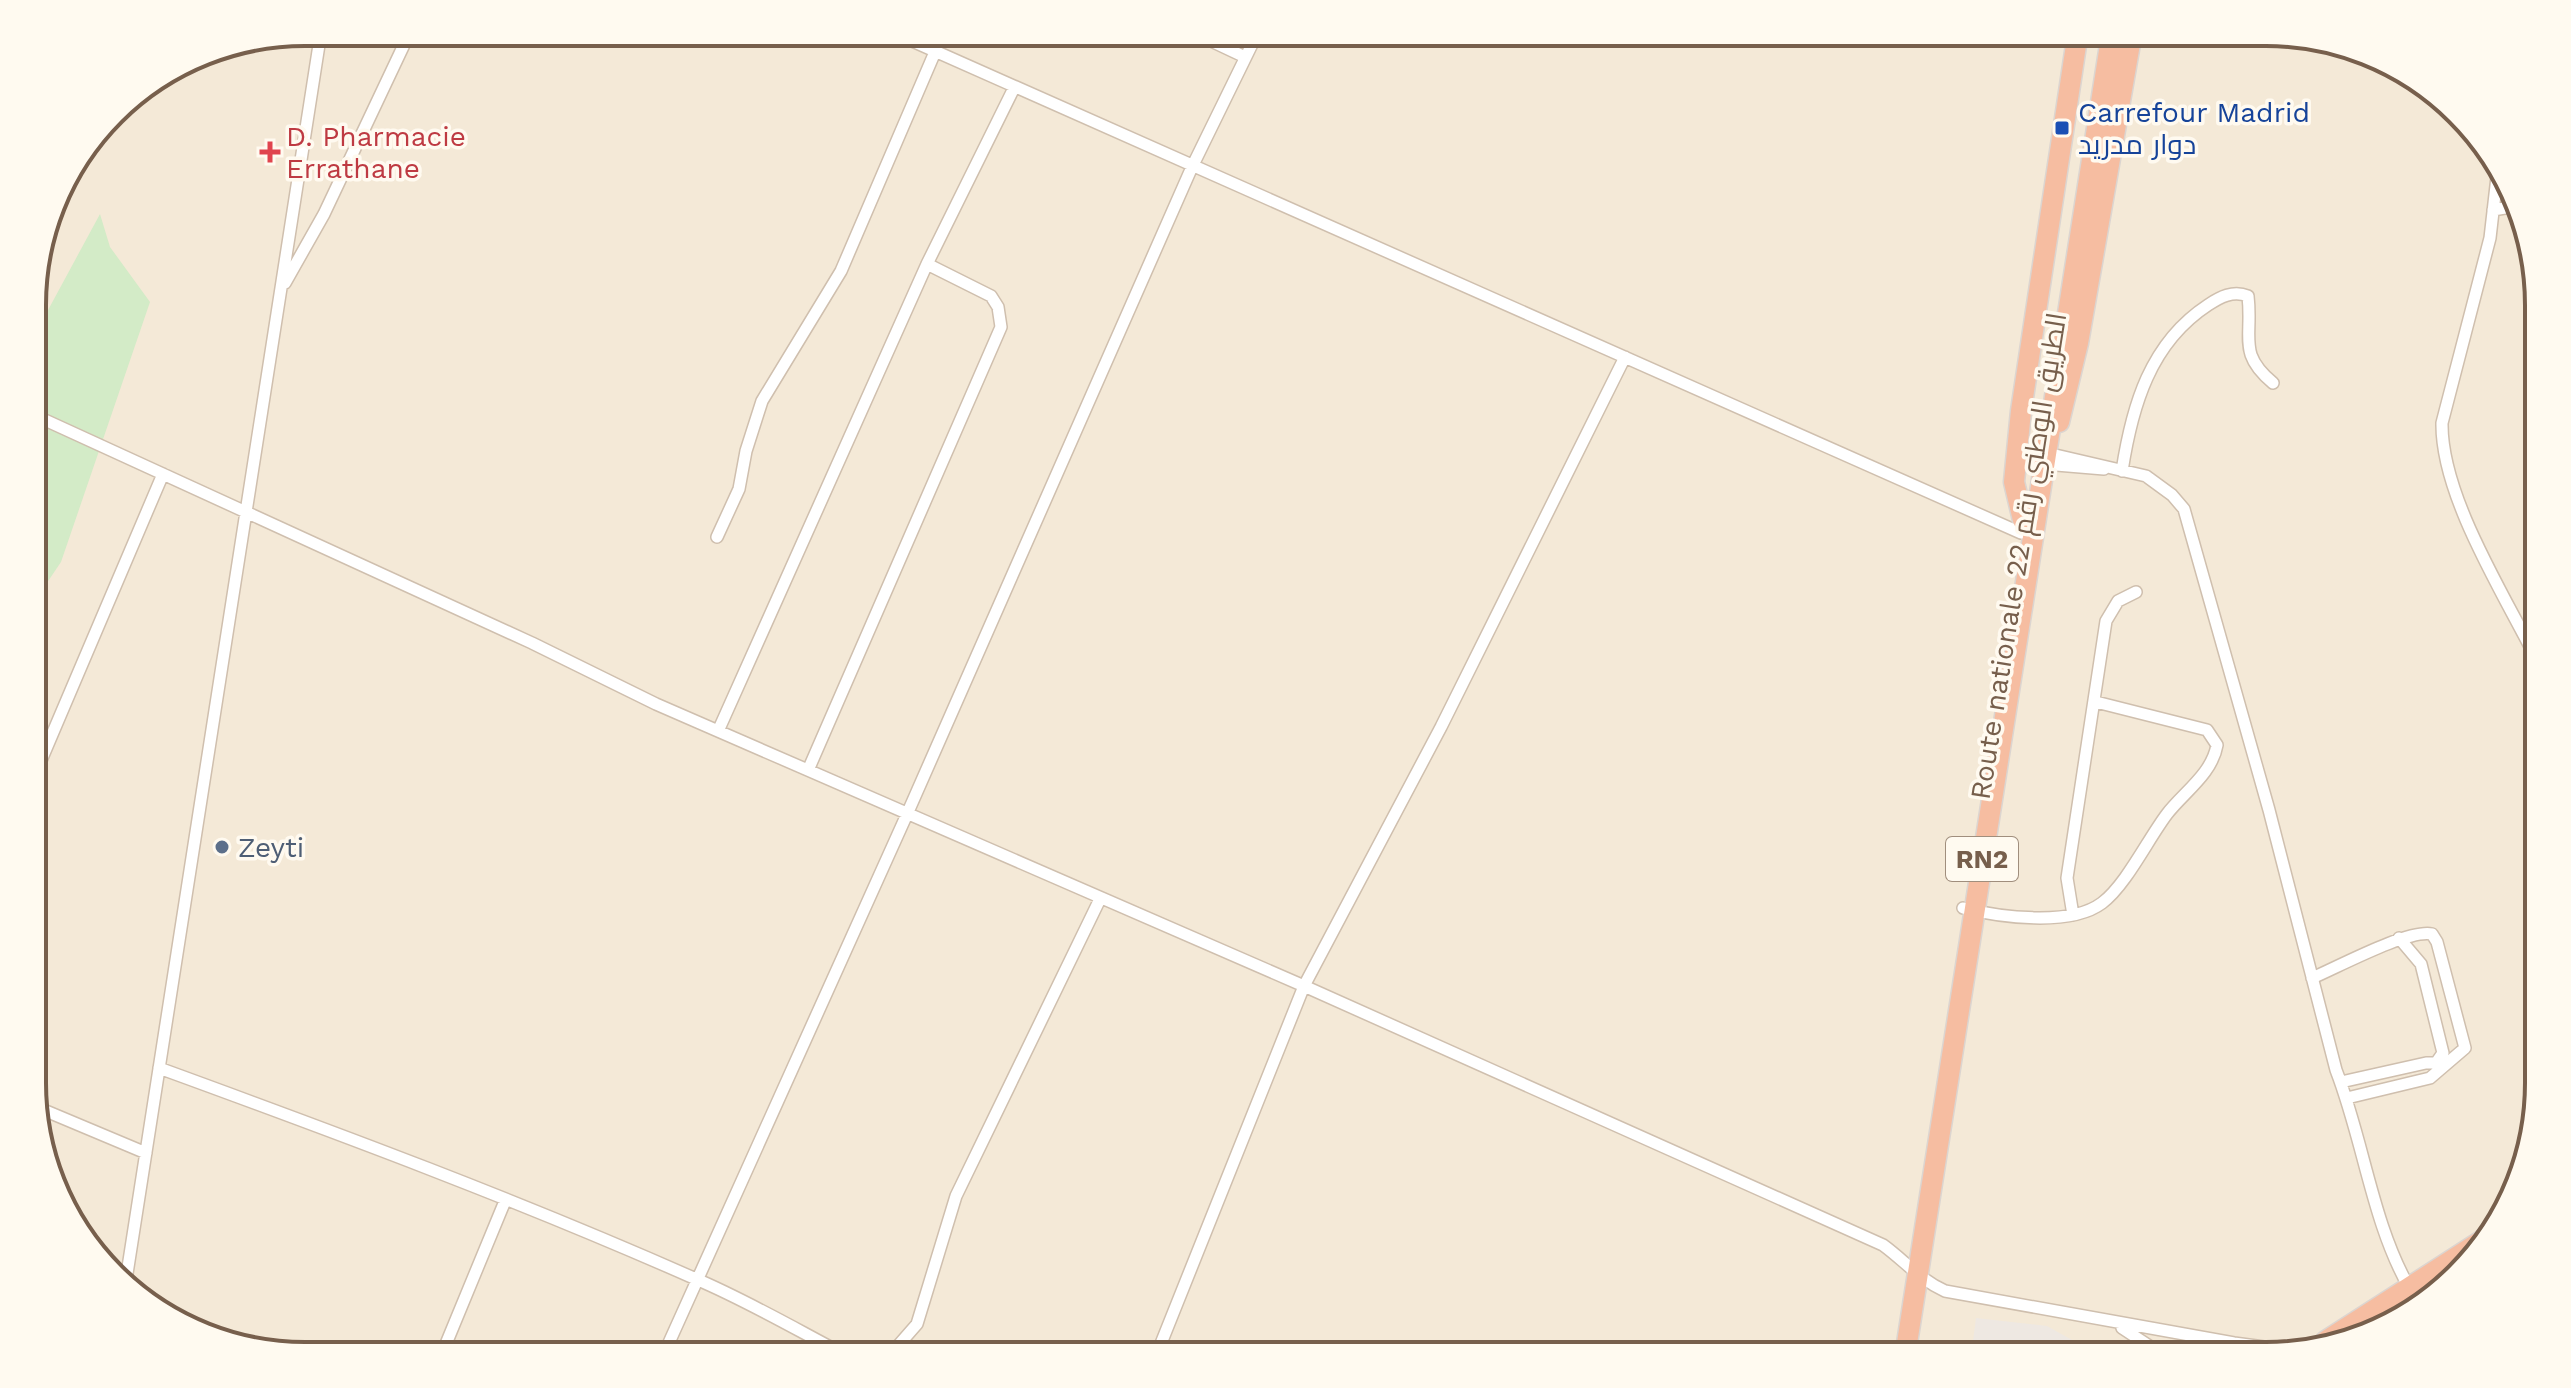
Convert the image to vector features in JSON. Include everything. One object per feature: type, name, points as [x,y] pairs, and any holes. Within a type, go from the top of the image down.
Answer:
[{"type":"highway","points":[[2022,527],[2014,482],[2021,411],[2076,46]]},
{"type":"highway","name":"RN2","points":[[2074,231],[2098,46]]},
{"type":"highway","name":"RN2","points":[[2074,231],[2109,46]]},
{"type":"highway","points":[[2040,454],[2056,431],[2066,405],[2130,46]]},
{"type":"highway","name":"Route nationale 22 الطريق الوطني رقم","points":[[1896,1341],[1911,1268],[1969,909],[2074,231]]},
{"type":"highway","name":"Route nationale 22 الطريق الوطني رقم","points":[[1969,909],[2022,527],[2040,454]]},
{"type":"highway","points":[[2406,1300],[2450,1265]]},
{"type":"highway","name":"Route nationale 22 الطريق الوطني رقم","points":[[1906,1341],[1911,1268]]},
{"type":"highway","points":[[2351,1327],[2422,1289]]},
{"type":"street","points":[[127,1271],[319,46]]},
{"type":"street","points":[[280,291],[324,214],[403,46]]},
{"type":"street","points":[[922,46],[1625,357],[2022,527]]},
{"type":"street","points":[[1222,46],[1245,57]]},
{"type":"street","points":[[669,1342],[908,812],[1192,167],[1251,46]]},
{"type":"street","points":[[717,537],[739,489],[746,451],[762,401],[841,271],[935,52]]},
{"type":"street","points":[[719,729],[927,264],[1014,88]]},
{"type":"street","points":[[2496,187],[2490,238],[2442,423],[2442,449],[2464,512],[2525,636]]},
{"type":"street","points":[[2493,210],[2506,208]]},
{"type":"street","points":[[809,768],[1001,327],[998,307],[991,296],[927,264]]},
{"type":"street","points":[[2117,470],[2130,422],[2154,360],[2182,321],[2220,297],[2239,293],[2248,296],[2249,354],[2255,368],[2273,383]]},
{"type":"street","points":[[1162,1342],[1304,986],[1441,727],[1625,357]]},
{"type":"street","points":[[47,421],[532,643],[656,704],[1304,986],[1883,1245],[1911,1268],[1962,1295],[2224,1341]]},
{"type":"street","points":[[2040,454],[2158,482],[2184,509],[2391,1256],[2413,1293]]},
{"type":"street","points":[[46,748],[163,474]]},
{"type":"street","points":[[2073,915],[2067,878],[2106,621],[2118,601],[2136,592]]},
{"type":"street","points":[[1969,909],[2058,917],[2073,915],[2101,904],[2114,892],[2155,830],[2212,762],[2217,745],[2207,730],[2195,724],[2096,702]]},
{"type":"street","points":[[902,1342],[917,1324],[956,1196],[1100,899]]},
{"type":"street","points":[[2312,978],[2399,938],[2423,932],[2432,934],[2437,942],[2465,1048],[2430,1078],[2347,1098]]},
{"type":"street","points":[[2399,938],[2421,964],[2443,1053],[2436,1063]]},
{"type":"street","points":[[2341,1082],[2436,1063],[2451,1063]]},
{"type":"street","points":[[159,1068],[435,1169],[505,1201],[698,1279],[819,1342]]},
{"type":"street","points":[[48,1112],[146,1153]]},
{"type":"street","points":[[447,1342],[505,1201]]},
{"type":"street","points":[[2115,1323],[2142,1341]]},
{"type":"shaded area","points":[[2266,46],[2316,51],[2380,73],[2437,110],[2471,147],[2505,206],[2523,271],[2525,1083],[2523,1117],[2516,1150],[2498,1197],[2461,1254],[2437,1278],[2410,1298],[2349,1328],[2316,1337],[2283,1341],[305,1342],[255,1337],[191,1315],[134,1278],[110,1254],[90,1227],[66,1182],[48,1117],[47,288],[51,255],[66,206],[90,161],[110,134],[134,110],[191,73],[222,60],[271,48]]},
{"type":"shaded area","points":[[1976,1318],[2047,1326],[2074,1341],[1936,1341],[1973,1341]]},
{"type":"green space","points":[[100,214],[110,247],[150,302],[61,562],[47,583],[47,312]]},
{"type":"place","name":"Carrefour Madrid دوار مدريد","points":[[2062,128]]},
{"type":"place","name":"D. Pharmacie Errathane","points":[[270,152]]},
{"type":"place","name":"Zeyti","points":[[222,847]]}]
